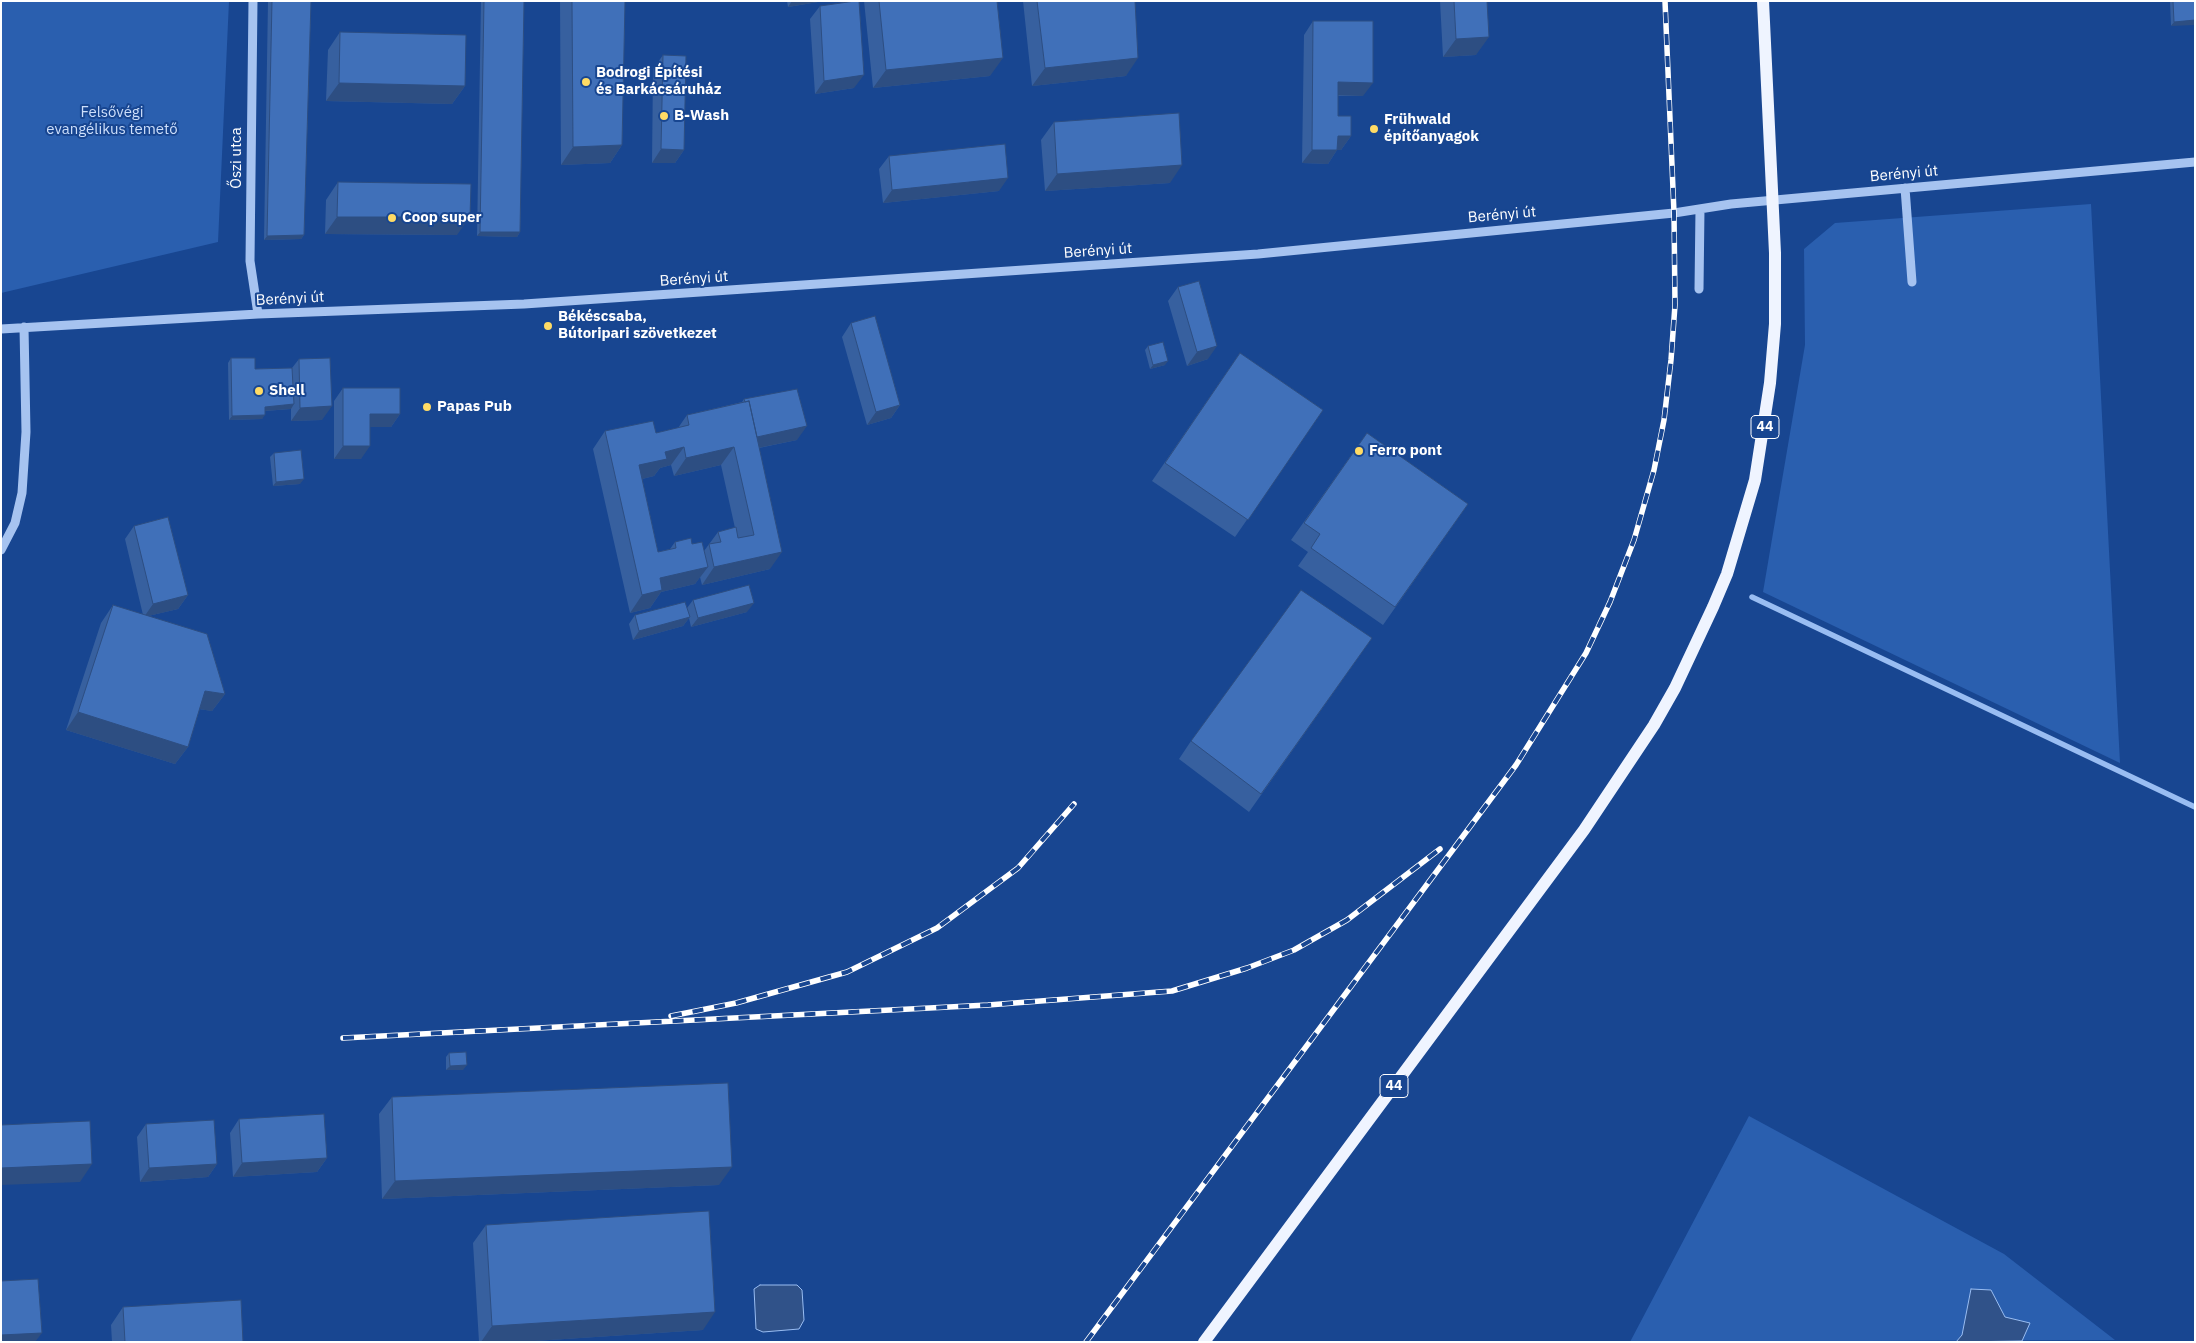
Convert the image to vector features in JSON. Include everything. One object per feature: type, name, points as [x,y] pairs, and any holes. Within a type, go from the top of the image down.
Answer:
[{"type":"main road","name":"44","points":[[1204,1342],[1584,830],[1639,749],[1675,688],[1727,574],[1755,480],[1770,383],[1775,324],[1772,200],[1763,1]]},
{"type":"street","name":"Őszi utca","points":[[253,1],[250,261],[258,314]]},
{"type":"street","name":"Berényi út","points":[[1,329],[24,326],[258,314],[524,304],[1258,254],[1772,200],[2195,162]]},
{"type":"street","points":[[1905,188],[1912,282]]},
{"type":"street","points":[[1699,289],[1700,209]]},
{"type":"street","points":[[1,550],[15,523],[22,494],[26,432],[24,326]]},
{"type":"green space","name":"Felsővégi evangélikus temető","points":[[1,1],[229,1],[218,242],[1,293]]},
{"type":"green space","points":[[2091,204],[2120,763],[1763,592],[1805,345],[1804,249],[1835,223]]},
{"type":"green space","points":[[1749,1116],[2004,1254],[2115,1340],[1630,1342]]},
{"type":"shaded area","points":[[760,1285],[797,1285],[802,1290],[804,1320],[799,1329],[763,1332],[756,1329],[754,1289]]},
{"type":"shaded area","points":[[1971,1289],[1991,1290],[2005,1317],[2030,1323],[2022,1341],[1956,1342],[1962,1335]]},
{"type":"building","points":[[272,1],[311,1],[304,235],[267,236]]},
{"type":"building","points":[[484,1],[524,1],[520,232],[480,232]]},
{"type":"building","name":"Bodrogi Építési és Barkácsáruház","points":[[572,1],[625,1],[622,145],[573,147]]},
{"type":"building","points":[[859,1],[864,75],[824,81],[820,6]]},
{"type":"building","points":[[879,1],[997,1],[1003,58],[886,70]]},
{"type":"building","points":[[1037,1],[1135,1],[1138,58],[1045,68]]},
{"type":"building","points":[[1454,1],[1487,1],[1489,37],[1456,39]]},
{"type":"building","points":[[2173,1],[2195,1],[2195,20],[2174,22]]},
{"type":"building","points":[[1313,21],[1373,21],[1373,83],[1338,82],[1338,116],[1351,116],[1351,136],[1338,136],[1337,150],[1312,150]]},
{"type":"building","points":[[340,32],[466,35],[465,86],[339,83]]},
{"type":"building","points":[[663,55],[686,56],[684,150],[661,149]]},
{"type":"building","points":[[1179,113],[1182,165],[1057,174],[1054,122]]},
{"type":"building","points":[[1005,144],[1008,178],[892,190],[889,156]]},
{"type":"building","points":[[338,182],[471,184],[470,217],[337,217]]},
{"type":"building","points":[[1199,281],[1217,346],[1197,352],[1178,287]]},
{"type":"building","points":[[875,316],[900,405],[876,412],[851,323]]},
{"type":"building","points":[[1163,342],[1168,361],[1153,365],[1148,346]]},
{"type":"building","points":[[1240,353],[1323,410],[1248,520],[1165,463]]},
{"type":"building","name":"Shell","points":[[231,358],[255,358],[255,369],[292,368],[294,404],[265,407],[265,415],[232,416]]},
{"type":"building","points":[[330,358],[332,406],[300,408],[299,359]]},
{"type":"building","points":[[343,388],[400,388],[400,414],[370,414],[370,446],[343,446]]},
{"type":"building","points":[[797,389],[807,426],[757,437],[749,401],[745,402],[744,399]]},
{"type":"building","points":[[749,401],[782,552],[714,567],[709,544],[721,542],[718,532],[736,527],[738,538],[754,535],[734,447],[686,458],[684,447],[665,452],[667,459],[639,465],[658,552],[676,548],[675,542],[691,538],[692,544],[702,542],[708,567],[660,578],[662,590],[642,595],[605,431],[653,421],[656,433],[689,425],[687,415]]},
{"type":"building","points":[[1367,433],[1468,504],[1395,607],[1311,548],[1320,534],[1304,523]]},
{"type":"building","points":[[301,450],[304,479],[276,482],[274,453]]},
{"type":"building","points":[[168,517],[188,595],[153,604],[134,526]]},
{"type":"building","points":[[749,585],[754,603],[698,618],[693,600]]},
{"type":"building","points":[[1301,590],[1372,638],[1261,794],[1191,741]]},
{"type":"building","points":[[685,602],[690,617],[639,631],[635,615]]},
{"type":"building","points":[[113,605],[207,634],[225,694],[205,691],[188,747],[78,712]]},
{"type":"building","points":[[466,1052],[467,1065],[450,1066],[449,1053]]},
{"type":"building","points":[[728,1083],[732,1167],[395,1181],[392,1097]]},
{"type":"building","points":[[324,1114],[327,1158],[242,1163],[239,1119]]},
{"type":"building","points":[[214,1120],[217,1164],[149,1168],[146,1124]]},
{"type":"building","points":[[90,1121],[92,1164],[1,1168],[1,1125]]},
{"type":"building","points":[[709,1211],[715,1312],[492,1326],[486,1225]]},
{"type":"building","points":[[38,1279],[42,1333],[1,1335],[1,1281]]},
{"type":"building","points":[[241,1300],[243,1342],[125,1342],[123,1307]]},
{"type":"waterway","points":[[1752,597],[2195,807]]},
{"type":"railway","points":[[1086,1342],[1516,765],[1586,653],[1610,602],[1634,540],[1654,470],[1664,420],[1671,360],[1675,305],[1674,213],[1665,1]]},
{"type":"railway","points":[[671,1016],[736,1003],[847,972],[937,928],[1018,868],[1074,804]]},
{"type":"railway","points":[[343,1038],[988,1005],[1172,991],[1247,968],[1294,950],[1347,920],[1440,849]]},
{"type":"place","name":"Bodrogi Építési és Barkácsáruház","points":[[586,82]]},
{"type":"place","name":"B-Wash","points":[[664,116]]},
{"type":"place","name":"Frühwald építőanyagok","points":[[1374,129]]},
{"type":"place","name":"Coop super","points":[[392,218]]},
{"type":"place","name":"Békéscsaba, Bútoripari szövetkezet","points":[[548,326]]},
{"type":"place","name":"Shell","points":[[259,391]]},
{"type":"place","name":"Papas Pub","points":[[427,407]]},
{"type":"place","name":"Ferro pont","points":[[1359,451]]}]
